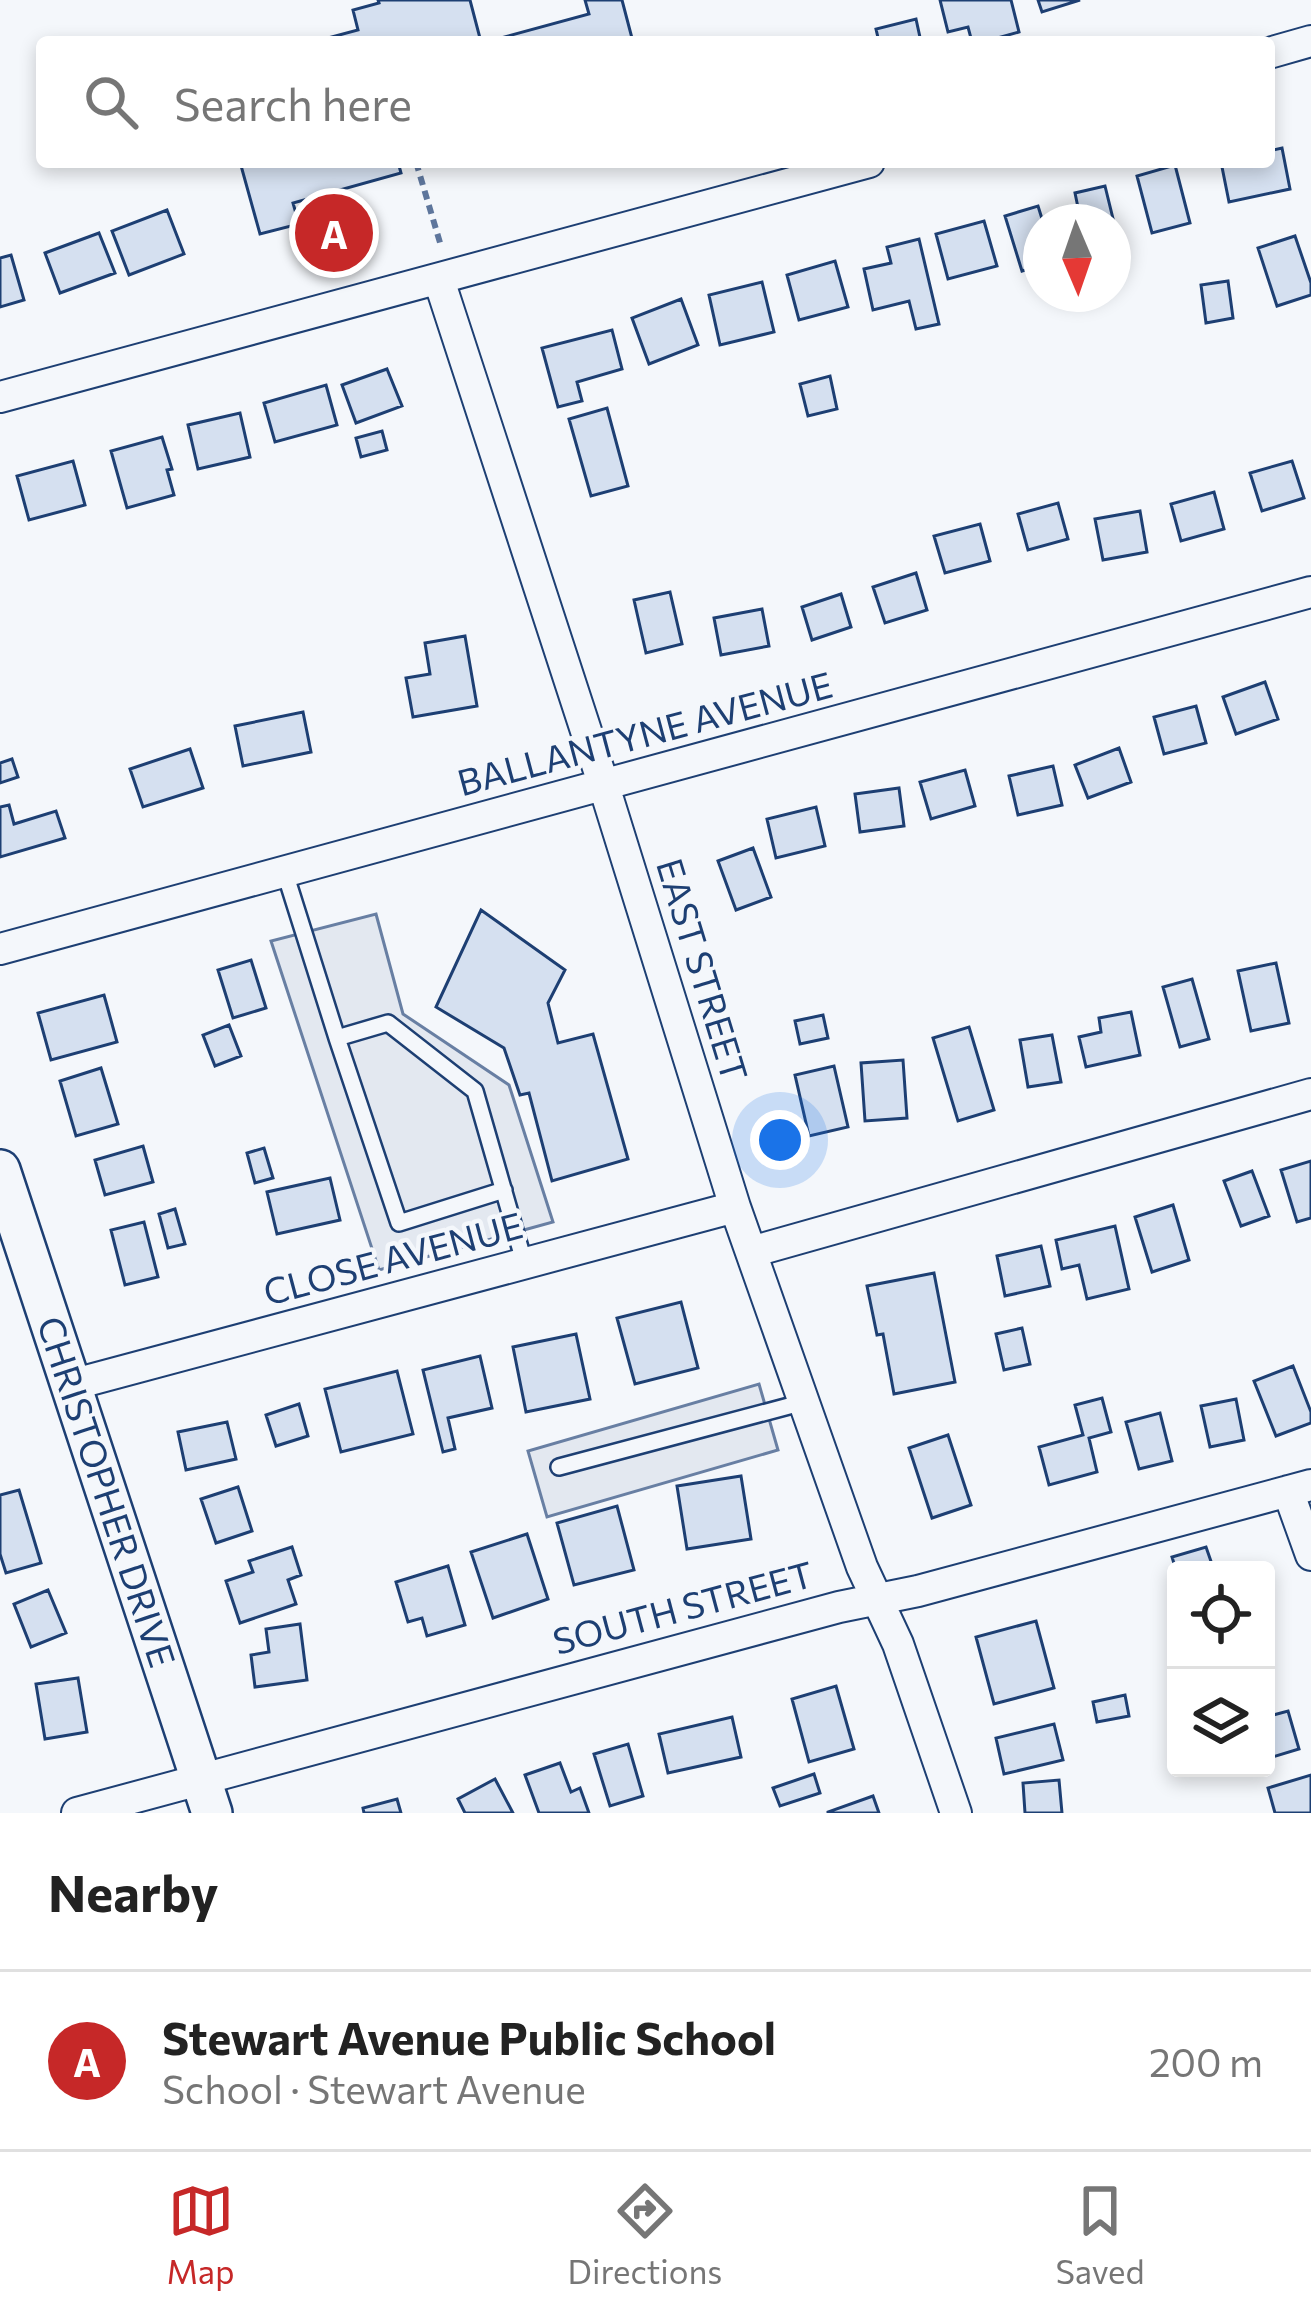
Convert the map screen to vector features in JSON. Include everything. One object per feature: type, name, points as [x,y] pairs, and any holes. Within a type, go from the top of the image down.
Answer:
[{"type":"street","points":[[1275,50],[1311,41]]},
{"type":"street","points":[[0,397],[847,168]]},
{"type":"street","name":"EAST STREET","points":[[439,280],[735,1207],[862,1567],[898,1644],[956,1813]]},
{"type":"street","name":"BALLANTYNE AVENUE","points":[[0,949],[1311,592]]},
{"type":"street","points":[[752,1252],[1311,1094]]},
{"type":"street","name":"CHRISTOPHER DRIVE","points":[[0,1170],[207,1796]]},
{"type":"street","name":"CLOSE AVENUE","points":[[71,1385],[735,1207]]},
{"type":"street","points":[[1299,1488],[1311,1555]]},
{"type":"street","name":"SOUTH STREET","points":[[77,1813],[207,1796],[839,1606],[918,1592],[1299,1488]]},
{"type":"lane","points":[[285,873],[399,1223],[504,1190]]},
{"type":"lane","points":[[337,1038],[388,1023],[475,1091],[525,1265]]},
{"type":"lane","points":[[559,1467],[804,1402]]},
{"type":"path","points":[[418,168],[441,246]]},
{"type":"shaded area","points":[[376,914],[403,1014],[509,1085],[553,1222],[379,1270],[271,941]]},
{"type":"shaded area","points":[[759,1384],[778,1450],[547,1517],[528,1451]]},
{"type":"building","points":[[470,0],[479,36],[336,36],[358,30],[353,10],[379,3]]},
{"type":"building","points":[[585,0],[622,0],[631,36],[508,36],[589,14]]},
{"type":"building","points":[[940,0],[1011,0],[1019,32],[970,36],[968,27],[948,32]]},
{"type":"building","points":[[1038,0],[1080,0],[1042,12]]},
{"type":"building","points":[[916,19],[920,36],[878,36],[876,29]]},
{"type":"building","points":[[1282,148],[1290,189],[1229,202],[1222,168],[1275,168],[1275,150]]},
{"type":"building","points":[[242,168],[400,168],[401,173],[293,203],[299,224],[260,234]]},
{"type":"building","points":[[1176,168],[1190,223],[1152,233],[1137,176]]},
{"type":"building","points":[[1105,186],[1109,204],[1077,204],[1075,193]]},
{"type":"building","points":[[167,210],[184,254],[129,275],[112,231]]},
{"type":"building","points":[[1023,211],[1023,271],[1022,271],[1005,216]]},
{"type":"building","points":[[984,221],[997,266],[948,279],[936,234]]},
{"type":"building","points":[[99,233],[115,273],[60,293],[45,253]]},
{"type":"building","points":[[1295,236],[1311,295],[1277,306],[1258,248]]},
{"type":"building","points":[[919,239],[939,324],[916,329],[909,301],[873,310],[864,269],[891,263],[887,247]]},
{"type":"building","points":[[11,255],[24,300],[0,307],[0,258]]},
{"type":"building","points":[[835,261],[848,307],[799,320],[787,275]]},
{"type":"building","points":[[1228,281],[1233,318],[1206,323],[1201,285]]},
{"type":"building","points":[[762,282],[774,332],[720,345],[709,295]]},
{"type":"building","points":[[681,299],[698,345],[649,364],[632,318]]},
{"type":"building","points":[[612,330],[622,369],[577,382],[582,401],[558,407],[542,348]]},
{"type":"building","points":[[387,369],[402,406],[356,423],[342,385]]},
{"type":"building","points":[[830,376],[837,409],[808,416],[800,384]]},
{"type":"building","points":[[326,385],[337,425],[275,442],[264,403]]},
{"type":"building","points":[[607,408],[628,486],[591,496],[569,419]]},
{"type":"building","points":[[240,413],[250,457],[198,469],[188,425]]},
{"type":"building","points":[[382,431],[387,450],[361,457],[356,438]]},
{"type":"building","points":[[162,437],[174,495],[127,508],[111,451]]},
{"type":"building","points":[[73,461],[85,505],[29,520],[17,476]]},
{"type":"building","points":[[1292,461],[1304,498],[1262,511],[1250,473]]},
{"type":"building","points":[[1214,492],[1224,529],[1181,541],[1171,504]]},
{"type":"building","points":[[1058,503],[1068,539],[1028,550],[1018,514]]},
{"type":"building","points":[[1140,511],[1147,552],[1103,560],[1095,519]]},
{"type":"building","points":[[980,524],[990,561],[945,573],[934,536]]},
{"type":"building","points":[[916,573],[927,610],[885,623],[873,587]]},
{"type":"building","points":[[670,592],[682,644],[646,653],[634,600]]},
{"type":"building","points":[[841,594],[851,627],[812,640],[802,607]]},
{"type":"building","points":[[762,609],[769,646],[721,655],[714,618]]},
{"type":"building","points":[[465,636],[477,706],[413,717],[406,678],[430,674],[425,643]]},
{"type":"building","points":[[1265,682],[1278,719],[1236,734],[1223,697]]},
{"type":"building","points":[[1196,706],[1206,743],[1164,754],[1154,717]]},
{"type":"building","points":[[303,712],[311,752],[243,766],[235,726]]},
{"type":"building","points":[[1119,748],[1131,782],[1088,798],[1075,765]]},
{"type":"building","points":[[190,749],[203,788],[143,807],[130,769]]},
{"type":"building","points":[[12,759],[18,777],[0,783],[0,763]]},
{"type":"building","points":[[1053,766],[1062,805],[1018,815],[1009,776]]},
{"type":"building","points":[[965,770],[975,806],[931,819],[920,782]]},
{"type":"building","points":[[899,788],[904,826],[860,832],[855,794]]},
{"type":"building","points":[[9,805],[14,824],[56,811],[65,838],[0,857],[0,807]]},
{"type":"building","points":[[816,807],[825,846],[776,858],[767,819]]},
{"type":"building","points":[[753,848],[771,897],[736,910],[718,861]]},
{"type":"building","points":[[481,910],[565,970],[548,1003],[558,1043],[593,1034],[628,1159],[552,1181],[529,1093],[520,1095],[504,1048],[436,1007]]},
{"type":"building","points":[[251,960],[266,1008],[233,1018],[218,970]]},
{"type":"building","points":[[1276,963],[1289,1023],[1251,1031],[1238,971]]},
{"type":"building","points":[[1192,979],[1209,1039],[1180,1047],[1163,987]]},
{"type":"building","points":[[104,995],[117,1042],[51,1060],[38,1013]]},
{"type":"building","points":[[1131,1012],[1140,1055],[1086,1067],[1079,1037],[1101,1032],[1099,1018]]},
{"type":"building","points":[[823,1015],[828,1038],[800,1044],[795,1021]]},
{"type":"building","points":[[229,1025],[241,1056],[215,1066],[203,1035]]},
{"type":"building","points":[[969,1027],[994,1110],[958,1121],[933,1038]]},
{"type":"building","points":[[1052,1035],[1061,1082],[1028,1087],[1020,1040]]},
{"type":"building","points":[[903,1060],[907,1118],[865,1121],[861,1063]]},
{"type":"building","points":[[834,1066],[848,1127],[809,1136],[795,1075]]},
{"type":"building","points":[[101,1068],[118,1124],[76,1136],[60,1081]]},
{"type":"building","points":[[143,1146],[153,1182],[105,1195],[95,1160]]},
{"type":"building","points":[[264,1148],[273,1178],[255,1183],[247,1153]]},
{"type":"building","points":[[1311,1161],[1311,1218],[1297,1222],[1281,1170]]},
{"type":"building","points":[[1252,1171],[1269,1216],[1241,1226],[1224,1181]]},
{"type":"building","points":[[330,1178],[340,1220],[277,1234],[267,1192]]},
{"type":"building","points":[[1173,1205],[1189,1260],[1152,1272],[1135,1217]]},
{"type":"building","points":[[175,1209],[185,1244],[168,1248],[159,1214]]},
{"type":"building","points":[[144,1222],[158,1277],[125,1285],[111,1230]]},
{"type":"building","points":[[1115,1226],[1129,1289],[1087,1299],[1079,1265],[1062,1269],[1056,1240]]},
{"type":"building","points":[[1041,1246],[1050,1286],[1005,1296],[997,1256]]},
{"type":"building","points":[[934,1273],[955,1382],[894,1394],[883,1334],[877,1335],[867,1286]]},
{"type":"building","points":[[681,1302],[698,1368],[635,1384],[617,1318]]},
{"type":"building","points":[[1022,1328],[1030,1364],[1004,1370],[996,1334]]},
{"type":"building","points":[[576,1334],[590,1399],[526,1412],[513,1347]]},
{"type":"building","points":[[480,1356],[492,1408],[448,1418],[455,1449],[443,1452],[423,1370]]},
{"type":"building","points":[[1293,1366],[1311,1423],[1276,1436],[1254,1381]]},
{"type":"building","points":[[397,1371],[413,1434],[341,1452],[325,1389]]},
{"type":"building","points":[[1102,1398],[1111,1432],[1089,1438],[1097,1472],[1049,1485],[1039,1447],[1083,1435],[1075,1405]]},
{"type":"building","points":[[1236,1399],[1244,1440],[1210,1447],[1201,1406]]},
{"type":"building","points":[[299,1404],[308,1436],[276,1446],[266,1415]]},
{"type":"building","points":[[1160,1413],[1172,1461],[1139,1469],[1126,1422]]},
{"type":"building","points":[[227,1422],[236,1459],[186,1470],[178,1432]]},
{"type":"building","points":[[948,1435],[971,1505],[932,1518],[909,1448]]},
{"type":"building","points":[[741,1476],[751,1539],[687,1549],[677,1486]]},
{"type":"building","points":[[238,1487],[252,1531],[216,1543],[201,1499]]},
{"type":"building","points":[[19,1490],[41,1563],[6,1573],[0,1554],[0,1495]]},
{"type":"building","points":[[617,1506],[634,1570],[574,1585],[557,1523]]},
{"type":"building","points":[[527,1534],[548,1599],[493,1618],[471,1552]]},
{"type":"building","points":[[292,1547],[301,1575],[288,1580],[296,1604],[240,1623],[226,1581],[253,1572],[249,1561]]},
{"type":"building","points":[[1206,1547],[1211,1561],[1173,1561],[1172,1557]]},
{"type":"building","points":[[448,1566],[465,1625],[427,1636],[422,1618],[408,1622],[396,1582]]},
{"type":"building","points":[[48,1590],[66,1633],[31,1647],[14,1604]]},
{"type":"building","points":[[1036,1621],[1054,1688],[994,1704],[976,1637]]},
{"type":"building","points":[[300,1624],[307,1680],[255,1687],[251,1655],[269,1652],[266,1629]]},
{"type":"building","points":[[78,1678],[87,1732],[45,1739],[36,1684]]},
{"type":"building","points":[[836,1686],[854,1749],[809,1762],[792,1699]]},
{"type":"building","points":[[1125,1695],[1129,1716],[1097,1722],[1093,1702]]},
{"type":"building","points":[[1288,1711],[1299,1749],[1275,1756],[1275,1715]]},
{"type":"building","points":[[732,1717],[741,1757],[668,1773],[659,1734]]},
{"type":"building","points":[[1054,1724],[1063,1760],[1004,1774],[996,1738]]},
{"type":"building","points":[[628,1744],[643,1796],[610,1806],[594,1754]]},
{"type":"building","points":[[560,1763],[571,1792],[580,1788],[589,1813],[539,1813],[525,1775]]},
{"type":"building","points":[[814,1774],[820,1793],[780,1806],[773,1788]]},
{"type":"building","points":[[1311,1775],[1311,1813],[1275,1813],[1268,1788]]},
{"type":"building","points":[[495,1779],[513,1813],[465,1813],[458,1799]]},
{"type":"building","points":[[1059,1780],[1062,1813],[1025,1813],[1023,1783]]},
{"type":"building","points":[[873,1796],[879,1813],[828,1813],[828,1812]]},
{"type":"building","points":[[397,1799],[401,1813],[364,1813],[363,1808]]},
{"type":"place","name":"Stewart Avenue Public School","points":[[334,233]]}]
